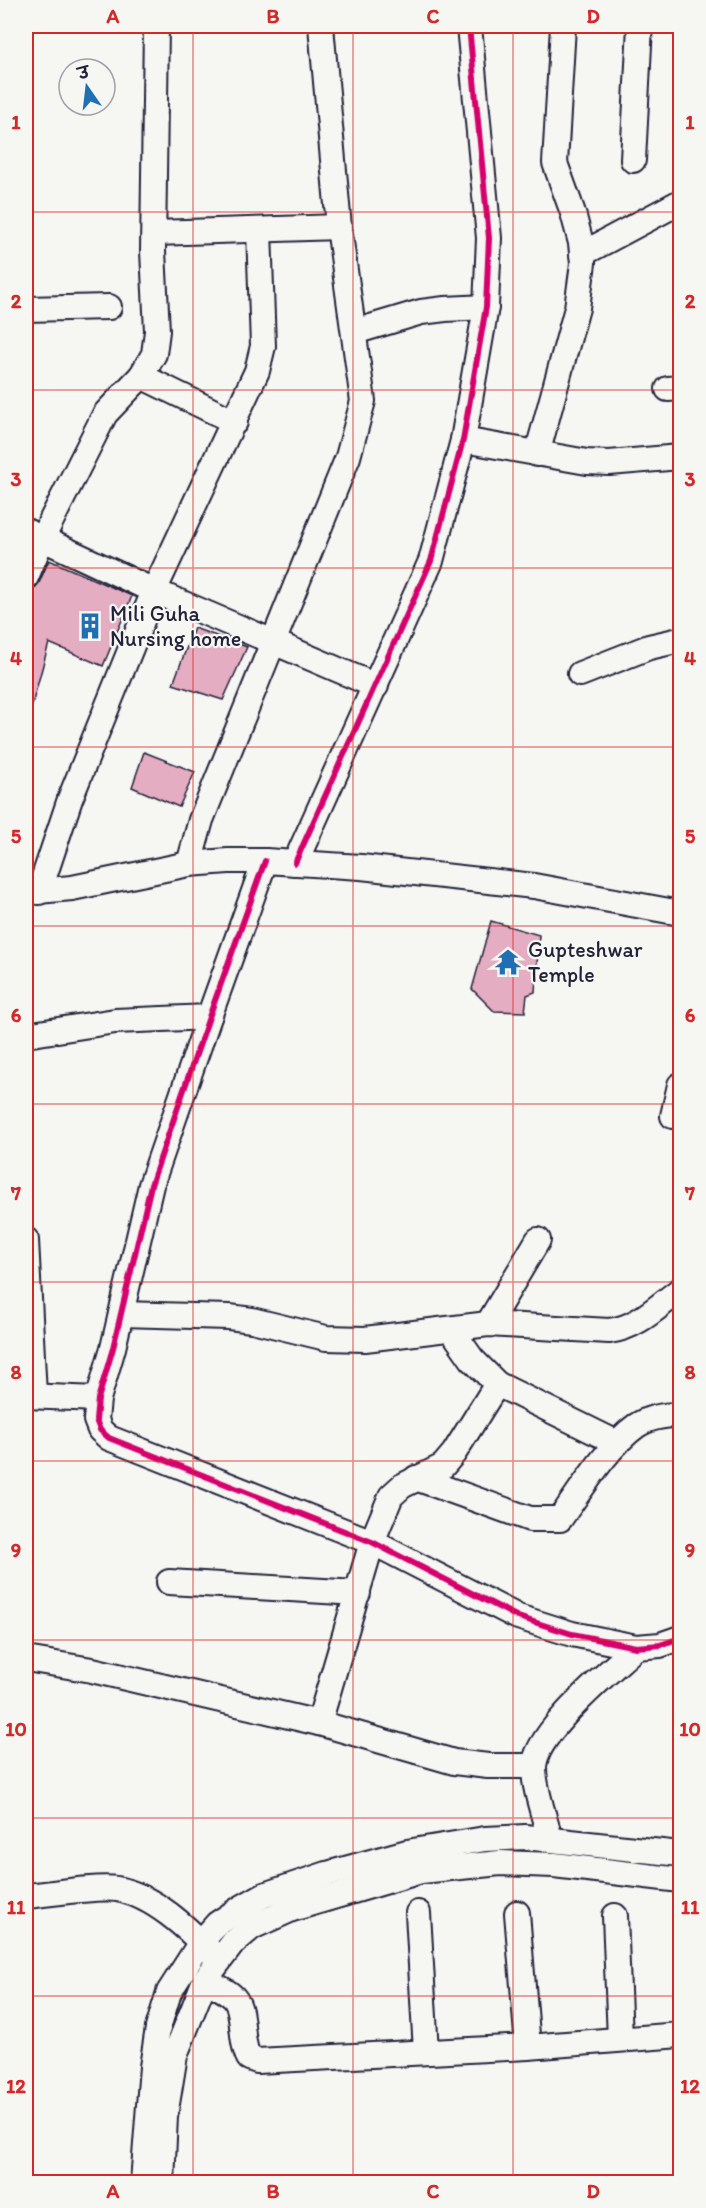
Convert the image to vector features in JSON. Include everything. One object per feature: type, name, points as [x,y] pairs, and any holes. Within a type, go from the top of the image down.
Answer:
[{"type":"street","points":[[26,577],[34,535],[105,414],[141,376],[154,354],[157,331],[153,251],[156,26]]},
{"type":"street","points":[[189,864],[201,820],[348,457],[363,401],[339,227],[321,26]]},
{"type":"street","points":[[295,863],[431,561],[464,440],[486,307],[489,238],[469,26]]},
{"type":"street","points":[[537,454],[578,308],[582,254],[573,213],[555,164],[563,26]]},
{"type":"street","points":[[633,160],[640,26]]},
{"type":"street","points":[[582,254],[681,202]]},
{"type":"street","points":[[155,233],[339,227]]},
{"type":"street","points":[[259,230],[263,346],[257,371],[154,591],[32,892],[72,888],[189,864],[265,861],[361,867],[534,886],[681,913]]},
{"type":"street","points":[[26,309],[109,307]]},
{"type":"street","points":[[354,332],[421,312],[486,307]]},
{"type":"street","points":[[141,376],[235,422]]},
{"type":"street","points":[[464,440],[587,462],[609,463],[681,457]]},
{"type":"street","points":[[34,535],[154,591],[376,686]]},
{"type":"street","points":[[580,674],[649,647],[681,640]]},
{"type":"street","points":[[265,861],[151,1185],[121,1314],[98,1399],[96,1420],[100,1430],[109,1438],[372,1542],[518,1617],[572,1634],[636,1647],[660,1645],[681,1638]]},
{"type":"street","points":[[26,1035],[115,1021],[209,1017]]},
{"type":"street","points":[[672,1116],[681,1085]]},
{"type":"street","points":[[26,1240],[30,1395],[98,1399]]},
{"type":"street","points":[[488,1324],[538,1240]]},
{"type":"street","points":[[121,1314],[229,1317],[252,1320],[326,1338],[365,1339],[488,1324],[621,1330],[632,1326],[681,1290]]},
{"type":"street","points":[[451,1329],[472,1359],[497,1384],[617,1443]]},
{"type":"street","points":[[319,1722],[372,1542],[392,1496],[402,1486],[443,1466],[454,1453],[497,1384]]},
{"type":"street","points":[[416,1478],[530,1519],[560,1519],[617,1443],[637,1425],[651,1419],[681,1414]]},
{"type":"street","points":[[169,1582],[357,1593]]},
{"type":"street","points":[[550,1839],[534,1766],[536,1755],[559,1721],[636,1647]]},
{"type":"street","points":[[26,1659],[92,1671],[319,1722],[454,1762],[488,1767],[534,1766]]},
{"type":"street","points":[[162,2182],[156,2115],[158,2028],[169,1992],[201,1942],[217,1924],[264,1895],[327,1874],[406,1852],[484,1839],[525,1837],[681,1854]]},
{"type":"street","points":[[143,2182],[156,2115],[175,2055],[205,1980],[233,1943],[252,1927],[292,1909],[422,1871],[522,1863],[681,1880]]},
{"type":"street","points":[[26,1896],[117,1889],[141,1898],[168,1914],[220,1961]]},
{"type":"street","points":[[418,1913],[426,2052]]},
{"type":"street","points":[[518,1913],[528,2047]]},
{"type":"street","points":[[615,1916],[620,2040]]},
{"type":"street","points":[[205,1980],[229,1992],[240,2005],[245,2052],[249,2058],[256,2061],[528,2047],[681,2035]]},
{"type":"water","points":[[259,2176],[374,2182],[259,2182]]},
{"type":"building","name":"Mili Guha Nursing home","points":[[49,560],[132,596],[103,666],[49,643],[30,712],[26,711],[26,591],[34,589],[39,583]]},
{"type":"building","points":[[194,628],[247,647],[223,700],[173,684]]},
{"type":"building","points":[[144,752],[195,772],[179,807],[132,787]]},
{"type":"building","name":"Gupteshwar Temple","points":[[491,921],[539,935],[535,992],[527,995],[525,1012],[494,1011],[472,989]]},
{"type":"cycle path","points":[[295,863],[431,561],[463,440],[486,307],[489,238],[469,26]]},
{"type":"cycle path","points":[[265,861],[151,1185],[113,1348],[98,1399],[96,1420],[100,1430],[109,1438],[372,1542],[518,1617],[572,1634],[636,1647],[660,1645],[680,1638]]},
{"type":"place","name":"Mili Guha Nursing home","points":[[90,626]]},
{"type":"place","name":"Gupteshwar Temple","points":[[508,962]]}]
